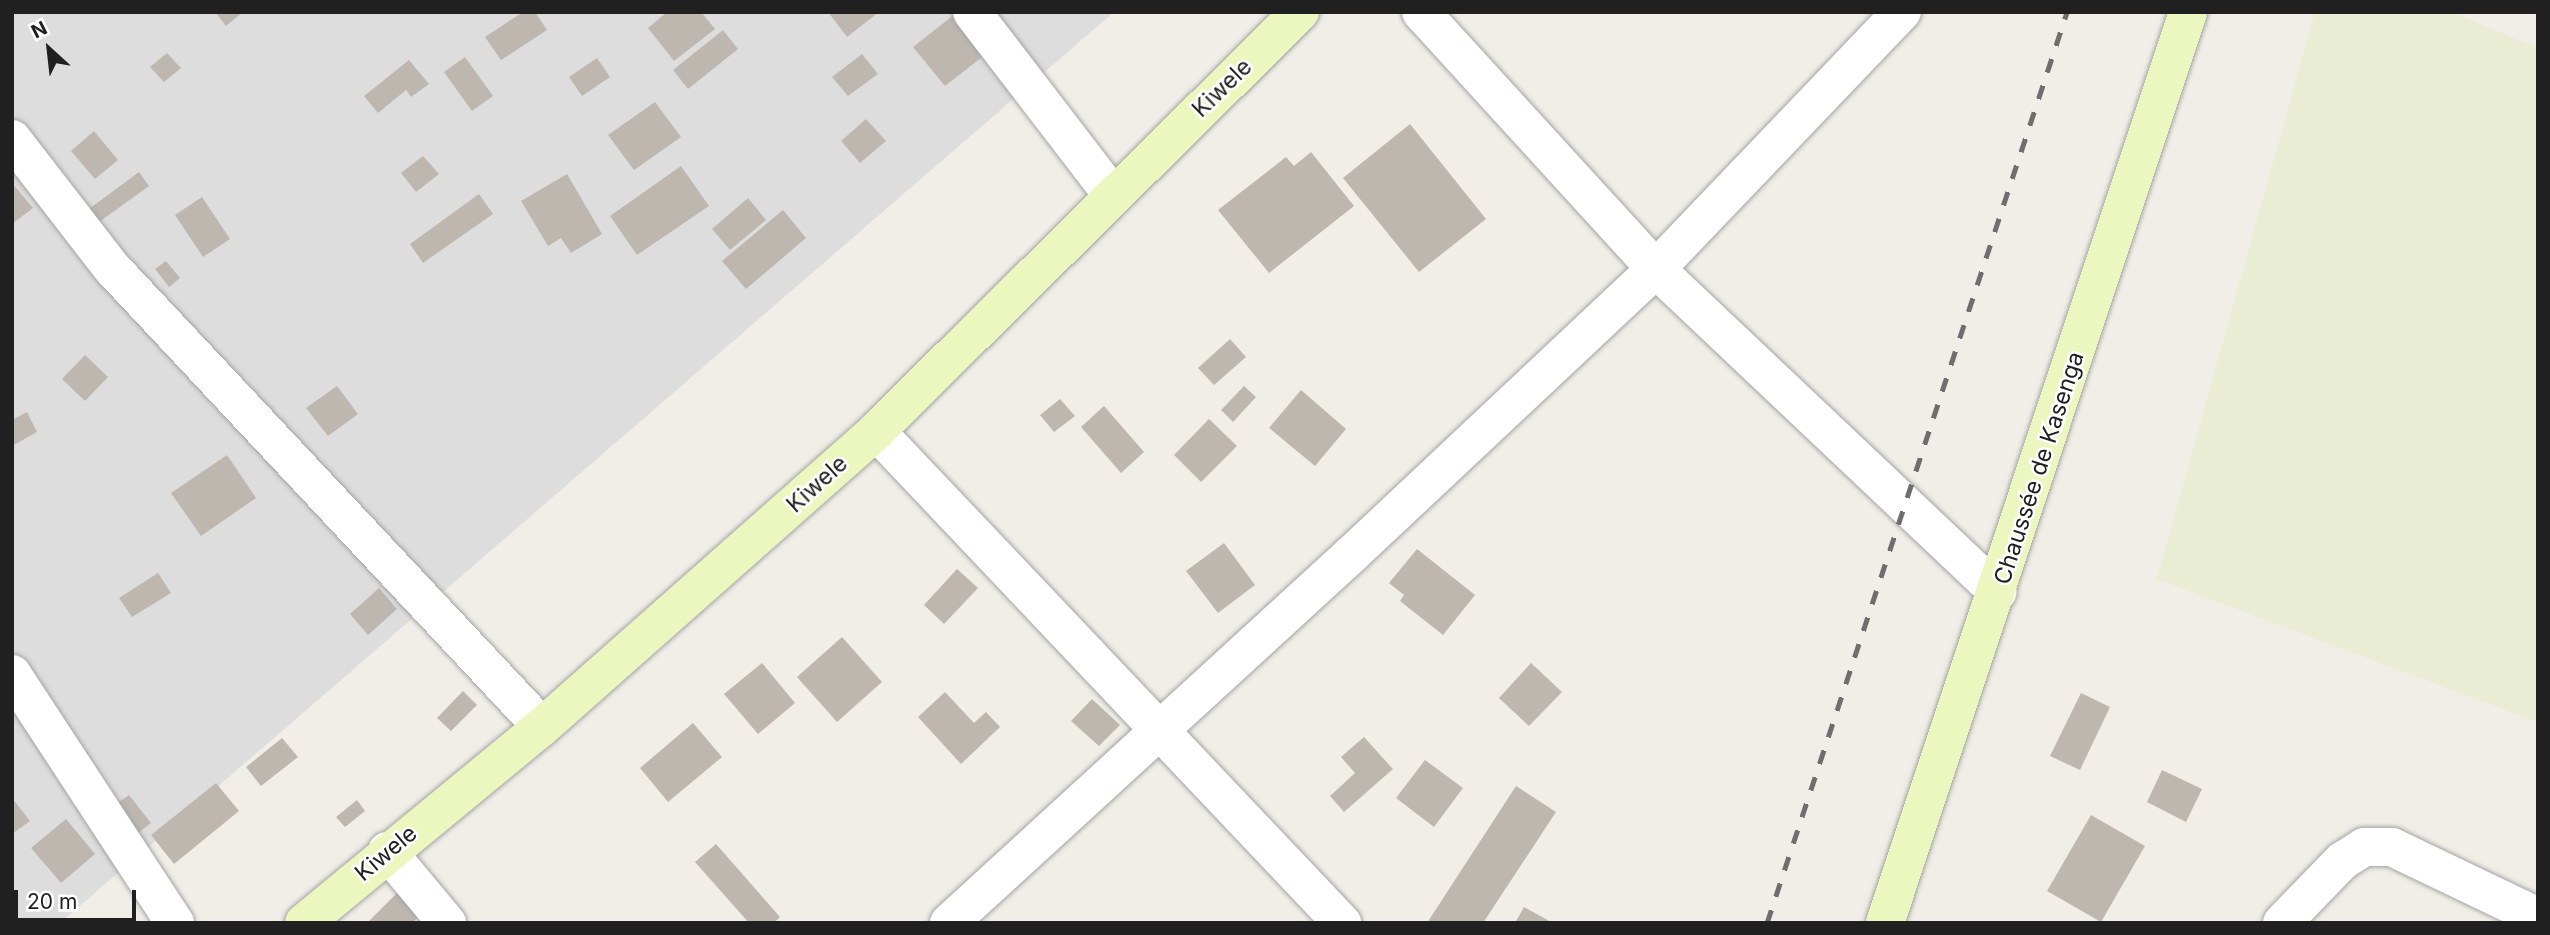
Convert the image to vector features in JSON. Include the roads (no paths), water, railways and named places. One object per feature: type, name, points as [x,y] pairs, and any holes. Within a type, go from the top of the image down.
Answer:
[{"type":"street","points":[[972,12],[1113,196]]},
{"type":"street","name":"Kiwele","points":[[304,923],[387,851],[542,727],[876,431],[1300,12]]},
{"type":"street","points":[[1421,12],[1656,268],[1998,592]]},
{"type":"street","points":[[949,923],[1656,268],[1902,12]]},
{"type":"street","name":"Chaussée de Kasenga","points":[[1885,923],[1998,592],[2188,12]]},
{"type":"street","points":[[12,139],[111,267],[542,727]]},
{"type":"street","points":[[876,431],[1157,731],[1342,923]]},
{"type":"street","points":[[12,674],[175,923]]},
{"type":"street","points":[[2282,923],[2342,861],[2364,847],[2392,847],[2538,917]]},
{"type":"street","points":[[387,851],[447,923]]},
{"type":"railway","points":[[1767,923],[2067,12]]}]
